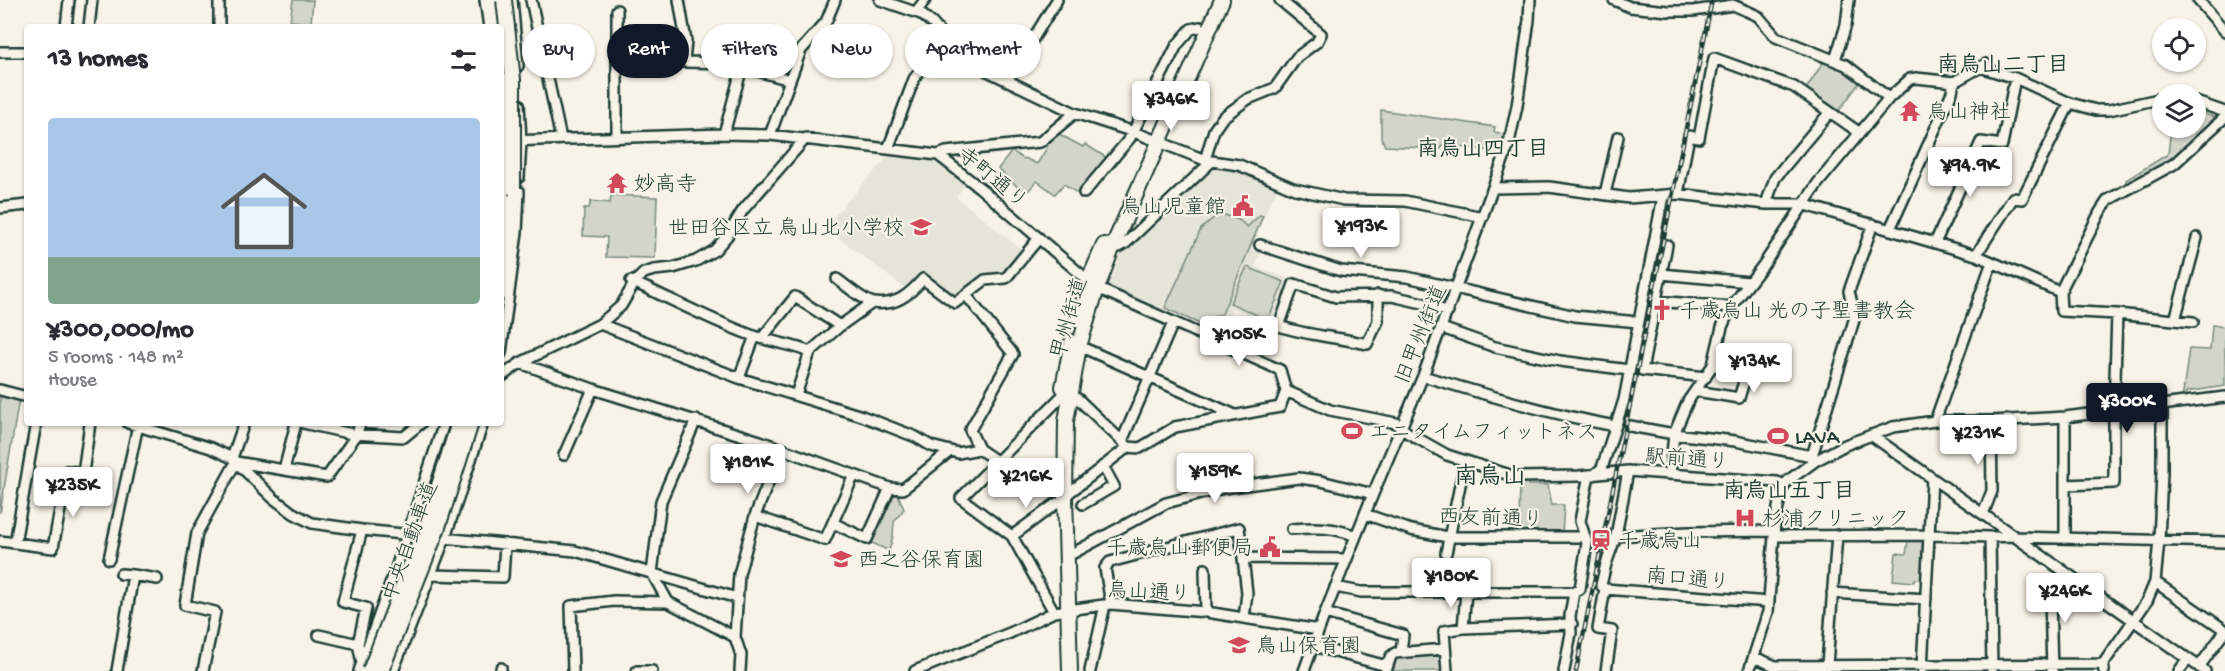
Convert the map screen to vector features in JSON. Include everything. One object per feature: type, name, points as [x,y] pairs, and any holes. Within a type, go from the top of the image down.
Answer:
[{"type":"highway","points":[[493,0],[496,24]]},
{"type":"highway","points":[[504,0],[513,80],[514,130],[513,188],[504,265]]},
{"type":"highway","name":"甲州街道","points":[[1063,671],[1061,499],[1067,362],[1093,284],[1212,0]]},
{"type":"highway","name":"甲州街道","points":[[1066,395],[1093,284],[1113,246],[1154,140],[1222,0]]},
{"type":"highway","name":"中央自動車道","points":[[364,666],[426,526],[458,426]]},
{"type":"highway","name":"中央自動車道","points":[[381,671],[437,530],[470,426]]},
{"type":"highway","name":"甲州街道","points":[[1061,499],[1066,557],[1061,612],[1070,671]]},
{"type":"street","points":[[66,24],[69,0]]},
{"type":"street","points":[[89,24],[92,0]]},
{"type":"street","points":[[219,0],[219,24]]},
{"type":"street","points":[[485,0],[489,24]]},
{"type":"street","points":[[504,330],[517,232],[521,141],[516,26],[512,0]]},
{"type":"street","points":[[531,0],[561,139]]},
{"type":"street","points":[[679,0],[683,24]]},
{"type":"street","points":[[770,135],[801,50],[826,22],[835,0]]},
{"type":"street","points":[[916,12],[925,0]]},
{"type":"street","points":[[1007,81],[1057,0]]},
{"type":"street","points":[[1113,246],[1119,247],[1126,243],[1209,160],[1215,130],[1223,117],[1248,99],[1275,88],[1297,57],[1317,42],[1321,34],[1280,0]]},
{"type":"street","name":"旧甲州街道","points":[[1304,671],[1335,587],[1458,288],[1483,218],[1514,124],[1530,0]]},
{"type":"street","points":[[1614,0],[1629,7],[1668,10],[1693,11],[1733,5],[1758,16],[1776,37],[1846,65],[1889,98]]},
{"type":"street","points":[[1835,60],[1846,26],[1848,0]]},
{"type":"street","points":[[2198,0],[2225,31]]},
{"type":"street","points":[[884,1],[916,12],[933,24]]},
{"type":"street","points":[[617,10],[617,24]]},
{"type":"street","points":[[1084,194],[1134,132],[1177,45],[1191,29],[1200,27]]},
{"type":"street","points":[[0,52],[24,52]]},
{"type":"street","points":[[1678,195],[1689,136],[1699,138],[1714,58],[1794,87],[1860,132]]},
{"type":"street","points":[[1670,474],[1674,434],[1688,401],[1713,365],[1722,327],[1731,307],[1802,204],[1889,98],[1910,79],[1954,82],[1983,65],[2070,103],[2096,110],[2109,110],[2152,100]]},
{"type":"street","points":[[616,78],[617,137]]},
{"type":"street","points":[[724,134],[739,78]]},
{"type":"street","points":[[783,78],[790,80]]},
{"type":"street","points":[[888,149],[915,78]]},
{"type":"street","points":[[1001,78],[1075,113],[1209,160],[1239,165],[1295,189],[1344,200],[1405,201],[1483,218]]},
{"type":"street","points":[[1935,243],[1981,142],[2002,145],[2015,78]]},
{"type":"street","points":[[1890,229],[1952,92],[1954,82]]},
{"type":"street","points":[[1976,255],[2013,198],[2022,199],[2070,103]]},
{"type":"street","points":[[2193,322],[2061,311],[2060,292],[2108,200],[2174,164],[2225,115],[2206,106]]},
{"type":"street","points":[[1766,204],[1774,178],[1830,112]]},
{"type":"street","points":[[938,155],[946,152],[1040,142],[1075,113]]},
{"type":"street","name":"寺町通り","points":[[504,142],[724,134],[770,135],[938,155],[1093,284],[1173,323],[1280,370],[1286,391]]},
{"type":"street","points":[[1605,194],[1618,137]]},
{"type":"street","points":[[504,375],[520,363],[600,324],[621,306],[633,282],[644,273],[696,261],[715,250],[744,210],[806,138]]},
{"type":"street","points":[[1493,188],[1549,187],[1629,198],[1678,195],[1766,204],[1802,204],[1976,255],[2060,292]]},
{"type":"street","points":[[1061,612],[1012,536],[961,498],[1066,395],[1078,399],[1125,444],[1140,448],[1175,427],[1280,407],[1286,391],[1330,410],[1396,423],[1448,455],[1516,477],[1591,475],[1602,468],[1624,400],[1663,196]]},
{"type":"street","points":[[0,208],[24,205]]},
{"type":"street","points":[[1813,458],[1855,317],[1849,291],[1873,224]]},
{"type":"street","points":[[796,395],[810,351],[872,303],[899,301],[908,296],[923,279],[955,303],[985,280],[1006,278],[1039,238]]},
{"type":"street","points":[[2175,320],[2197,238]]},
{"type":"street","points":[[1260,244],[1341,271],[1407,277],[1575,316],[1638,322]]},
{"type":"street","points":[[1667,245],[1642,370],[1706,377]]},
{"type":"street","points":[[1935,421],[1992,262]]},
{"type":"street","points":[[1661,274],[1749,282]]},
{"type":"street","points":[[837,279],[872,303]]},
{"type":"street","points":[[633,282],[718,322],[759,337],[792,344],[810,351]]},
{"type":"street","points":[[1378,295],[1378,321],[1367,344],[1337,337],[1299,333],[1279,326],[1294,284],[1335,297],[1378,295],[1427,304],[1448,312]]},
{"type":"street","points":[[966,295],[1013,354],[970,430],[979,448],[998,462]]},
{"type":"street","points":[[740,378],[759,337],[795,297],[840,326]]},
{"type":"street","points":[[1656,301],[1731,307]]},
{"type":"street","points":[[2066,485],[2114,483],[2117,314]]},
{"type":"street","points":[[1012,536],[1103,466],[1125,444],[1173,323]]},
{"type":"street","points":[[600,324],[740,378],[862,416],[949,452],[958,453],[979,448]]},
{"type":"street","points":[[1442,328],[1495,347],[1560,361],[1629,370]]},
{"type":"street","points":[[1079,346],[1235,415]]},
{"type":"street","points":[[520,363],[593,389],[696,420],[890,488],[903,489],[949,452]]},
{"type":"street","points":[[1696,391],[1739,398],[1746,375],[1713,365]]},
{"type":"street","points":[[1423,376],[1514,404],[1615,426]]},
{"type":"street","points":[[564,455],[593,389]]},
{"type":"street","points":[[0,390],[24,396]]},
{"type":"street","points":[[1749,671],[1766,622],[1777,509],[1784,485],[1813,458],[1893,427],[1935,421],[2065,417],[2225,397]]},
{"type":"street","points":[[1754,657],[1775,668],[1827,665],[1847,668],[2104,667],[2147,601],[2155,582],[2159,540],[2162,406]]},
{"type":"street","points":[[2065,417],[2065,538]]},
{"type":"street","points":[[668,602],[652,573],[661,501],[696,420]]},
{"type":"street","points":[[1983,514],[1992,491],[1991,421]]},
{"type":"street","points":[[15,543],[35,426]]},
{"type":"street","points":[[0,541],[53,548],[67,471],[83,473],[90,426]]},
{"type":"street","points":[[109,559],[138,426]]},
{"type":"street","points":[[141,426],[211,447],[234,460],[273,498],[293,513],[312,523],[407,535],[575,551],[737,598]]},
{"type":"street","points":[[203,671],[215,612],[184,605],[197,533],[234,460],[243,426]]},
{"type":"street","points":[[284,470],[295,426]]},
{"type":"street","points":[[318,426],[357,434],[404,437],[413,426]]},
{"type":"street","points":[[234,460],[327,477],[357,434],[359,426]]},
{"type":"street","points":[[364,666],[443,426]]},
{"type":"street","points":[[393,671],[432,575],[482,426]]},
{"type":"street","points":[[1630,426],[1735,441],[1813,458]]},
{"type":"street","points":[[1871,435],[2202,669],[2225,630],[2155,582]]},
{"type":"street","points":[[740,671],[741,655],[735,637],[739,573],[755,516],[781,450]]},
{"type":"street","points":[[1446,553],[1465,462]]},
{"type":"street","points":[[1083,504],[1114,486],[1103,466]]},
{"type":"street","points":[[1606,671],[1612,632],[1598,629],[1605,589],[1601,585],[1616,536],[1628,471]]},
{"type":"street","name":"駅前通り","points":[[1591,475],[1628,471],[1777,482],[1784,485]]},
{"type":"street","points":[[755,516],[825,540],[854,475]]},
{"type":"street","points":[[1335,587],[1361,592],[1574,592],[1580,589],[1585,566],[1587,543],[1583,537],[1580,521],[1591,475]]},
{"type":"street","points":[[1066,557],[1166,503],[1224,488],[1299,478],[1373,494]]},
{"type":"street","points":[[1922,668],[1932,478]]},
{"type":"street","points":[[833,524],[867,539],[890,488]]},
{"type":"street","name":"西友前通り","points":[[1365,514],[1400,527],[1448,537],[1583,537]]},
{"type":"street","points":[[1292,529],[1318,527],[1338,529],[1356,536]]},
{"type":"street","points":[[1090,671],[1108,604],[1106,568],[1110,562],[1239,528],[1247,593],[1244,618]]},
{"type":"street","points":[[362,530],[343,602],[366,608],[358,644],[364,666]]},
{"type":"street","points":[[1616,536],[1688,532],[2225,542]]},
{"type":"street","points":[[1827,665],[1837,535]]},
{"type":"street","points":[[1990,537],[1992,667]]},
{"type":"street","points":[[432,575],[503,577],[505,544]]},
{"type":"street","points":[[1243,558],[1347,559]]},
{"type":"street","points":[[1205,569],[1206,612]]},
{"type":"street","points":[[121,573],[157,579]]},
{"type":"street","points":[[2052,667],[2050,597],[2066,574]]},
{"type":"street","points":[[117,671],[133,575]]},
{"type":"street","name":"南口通り","points":[[1605,589],[1769,602]]},
{"type":"street","points":[[1463,628],[1466,592]]},
{"type":"street","points":[[1564,671],[1572,624],[1570,616],[1574,592]]},
{"type":"street","points":[[1832,593],[1926,599]]},
{"type":"street","points":[[573,671],[571,606],[614,601],[668,602],[735,637]]},
{"type":"street","name":"烏山通り","points":[[915,671],[1061,612],[1108,604],[1206,612],[1319,630]]},
{"type":"street","points":[[1325,613],[1403,635],[1401,652]]},
{"type":"street","points":[[1447,671],[1444,631],[1463,628],[1572,624]]},
{"type":"street","points":[[319,635],[358,644]]},
{"type":"street","points":[[1313,646],[1388,666],[1395,653],[1445,650]]},
{"type":"street","points":[[2179,671],[2188,659]]},
{"type":"street","points":[[637,671],[652,671]]},
{"type":"shaded area","points":[[293,0],[313,0],[311,23],[290,21]]},
{"type":"shaded area","points":[[1824,61],[1837,65],[1860,82],[1836,115],[1804,92]]},
{"type":"shaded area","points":[[1381,110],[1495,127],[1494,132],[1504,134],[1499,152],[1443,145],[1441,149],[1385,146],[1381,137]]},
{"type":"shaded area","points":[[2206,114],[2217,118],[2206,128]]},
{"type":"shaded area","points":[[1057,133],[1083,147],[1085,144],[1107,158],[1078,194],[1064,184],[1055,194],[1037,181],[1028,191],[1023,188],[1021,190],[998,169],[1012,151],[1023,159],[1037,164],[1048,146],[1044,143]]},
{"type":"shaded area","points":[[2170,138],[2196,138],[2170,162],[2125,188],[2126,180],[2168,154]]},
{"type":"shaded area","points":[[892,152],[937,159],[967,182],[956,197],[1021,249],[1003,272],[982,276],[957,296],[924,271],[906,289],[824,227]]},
{"type":"shaded area","points":[[1211,167],[1237,169],[1279,186],[1264,215],[1253,247],[1262,250],[1255,267],[1290,279],[1275,326],[1232,308],[1225,323],[1216,319],[1211,331],[1108,286],[1122,250]]},
{"type":"shaded area","points":[[611,195],[657,197],[655,258],[606,257],[607,237],[583,236],[584,208],[589,208],[591,201],[610,203]]},
{"type":"shaded area","points":[[1219,213],[1239,220],[1247,227],[1260,215],[1263,216],[1222,314],[1214,317],[1206,327],[1165,308],[1201,229]]},
{"type":"shaded area","points":[[1247,267],[1284,282],[1268,320],[1230,303]]},
{"type":"shaded area","points":[[2212,325],[2225,327],[2225,386],[2186,392],[2185,400],[2182,400],[2189,349],[2210,350]]},
{"type":"shaded area","points":[[0,394],[19,399],[0,513]]},
{"type":"shaded area","points":[[1521,480],[1527,480],[1528,485],[1548,485],[1552,505],[1564,505],[1562,534],[1522,533],[1519,520]]},
{"type":"shaded area","points":[[890,492],[897,492],[904,509],[894,522],[889,551],[868,541]]},
{"type":"shaded area","points":[[1908,540],[1921,540],[1926,543],[1923,580],[1915,579],[1914,582],[1893,580],[1896,553],[1906,554]]},
{"type":"shaded area","points":[[1439,653],[1443,671],[1393,671],[1397,658],[1401,654]]},
{"type":"railway","points":[[1576,671],[1712,0]]},
{"type":"place","name":"烏山神社","points":[[1910,111]]},
{"type":"place","name":"妙高寺","points":[[617,183]]},
{"type":"place","name":"烏山児童館","points":[[1243,206]]},
{"type":"place","name":"世田谷区立 烏山北小学校","points":[[921,227]]},
{"type":"place","name":"千歳烏山 光の子聖書教会","points":[[1662,310]]},
{"type":"place","name":"エニタイムフィットネス","points":[[1352,431]]},
{"type":"place","name":"LAVA","points":[[1778,436]]},
{"type":"place","name":"杉浦クリニック","points":[[1745,518]]},
{"type":"place","name":"千歳烏山","points":[[1601,540]]},
{"type":"place","name":"千歳烏山郵便局","points":[[1270,547]]},
{"type":"place","name":"西之谷保育園","points":[[841,559]]},
{"type":"place","name":"鳥山保育園","points":[[1239,645]]},
{"type":"district","name":"南烏山二丁目","points":[[2003,63]]},
{"type":"district","name":"南烏山四丁目","points":[[1483,147]]},
{"type":"district","name":"南烏山","points":[[1490,475]]},
{"type":"district","name":"南烏山五丁目","points":[[1789,489]]}]
